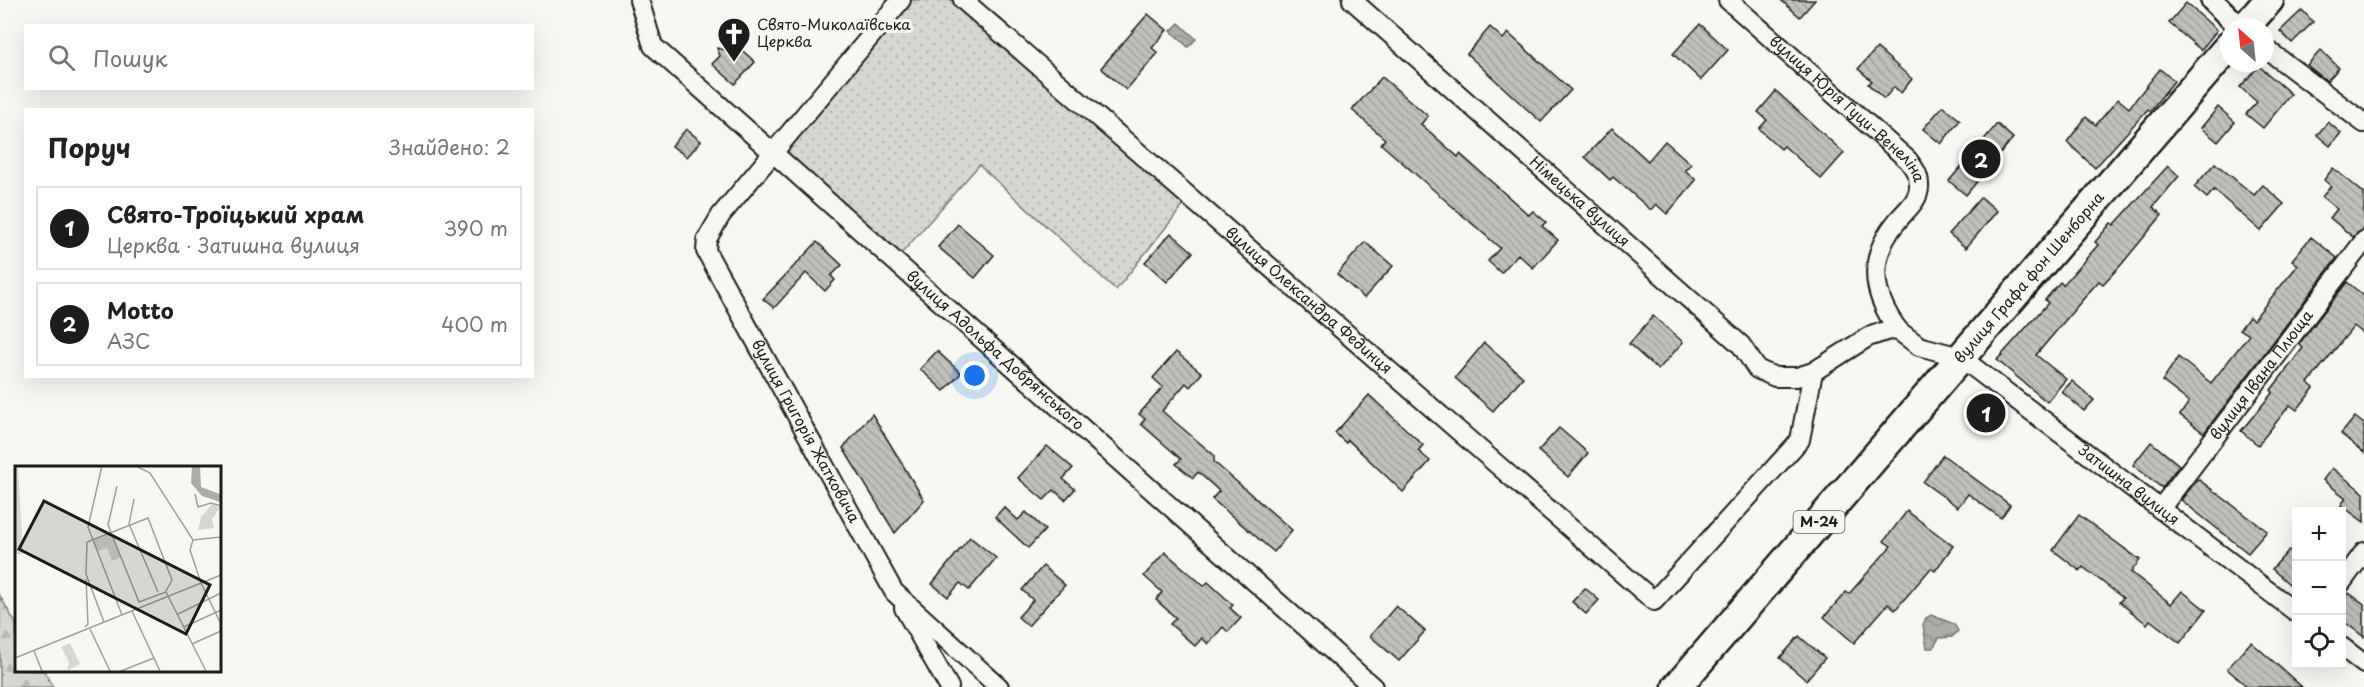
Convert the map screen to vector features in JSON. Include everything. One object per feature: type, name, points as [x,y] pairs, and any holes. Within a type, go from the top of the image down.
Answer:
[{"type":"highway","points":[[2253,18],[2269,0]]},
{"type":"highway","name":"вулиця Графа фон Шенборна","points":[[1960,357],[2220,56]]},
{"type":"highway","name":"М-24","points":[[1677,687],[1960,357]]},
{"type":"street","name":"вулиця Адольфа Добрянського","points":[[639,0],[653,46],[1373,687]]},
{"type":"street","points":[[772,154],[901,0]]},
{"type":"street","name":"вулиця Олександра Фединця","points":[[963,0],[1654,601],[1800,440],[1813,372]]},
{"type":"street","name":"Німецька вулиця","points":[[1352,0],[1741,345],[1757,369],[1775,377],[1797,377],[1813,372]]},
{"type":"street","name":"вулиця Юрія Гуци-Венеліна","points":[[1728,0],[1908,160],[1917,172],[1920,187],[1915,201],[1888,234],[1876,262],[1877,291],[1886,314],[1899,331]]},
{"type":"street","points":[[2212,0],[2230,18]]},
{"type":"street","points":[[2274,55],[2364,123]]},
{"type":"street","name":"вулиця Григорія Жатковича","points":[[772,154],[721,215],[707,239],[706,251],[894,591],[999,687]]},
{"type":"street","name":"вулиця Івана Плюща","points":[[2160,508],[2364,241]]},
{"type":"street","points":[[1813,372],[1878,332],[1899,331]]},
{"type":"street","name":"вулиця Графа фон Шенборна","points":[[1899,331],[1919,346],[1960,357]]},
{"type":"street","name":"Затишна вулиця","points":[[1960,357],[2292,609]]},
{"type":"street","points":[[2346,577],[2364,552]]},
{"type":"street","points":[[894,591],[949,687]]},
{"type":"street","points":[[2346,650],[2364,664]]},
{"type":"green space","points":[[901,0],[963,0],[1190,197],[1116,290],[979,165],[894,262],[772,154]]},
{"type":"green space","points":[[0,596],[15,622],[15,672],[45,672],[53,687],[0,687]]},
{"type":"water","points":[[1179,23],[1196,39],[1188,47],[1171,31]]},
{"type":"water","points":[[1931,615],[1954,624],[1958,631],[1952,637],[1939,638],[1933,648],[1927,648],[1923,625],[1926,618]]},
{"type":"building","points":[[1781,0],[1815,0],[1800,17]]},
{"type":"building","points":[[2186,3],[2217,30],[2201,50],[2169,23]]},
{"type":"building","points":[[2302,10],[2313,22],[2292,43],[2280,31]]},
{"type":"building","points":[[1148,14],[1167,30],[1152,48],[1158,53],[1126,90],[1101,68]]},
{"type":"building","points":[[1700,24],[1728,50],[1701,80],[1673,54]]},
{"type":"building","points":[[1490,27],[1503,39],[1508,33],[1571,90],[1541,122],[1467,54]]},
{"type":"building","name":"Свято-Миколаївська Церква","points":[[733,42],[755,62],[735,84],[712,64],[720,56],[717,48],[725,50]]},
{"type":"building","points":[[1877,48],[1912,79],[1901,93],[1894,87],[1884,99],[1868,84],[1872,81],[1858,69]]},
{"type":"building","points":[[2321,50],[2339,68],[2327,81],[2307,65]]},
{"type":"building","points":[[2160,69],[2174,81],[2150,111],[2148,109],[2095,168],[2067,142],[2086,117],[2096,125],[2118,99],[2129,108]]},
{"type":"building","points":[[2254,72],[2266,72],[2291,94],[2263,128],[2246,114],[2257,102],[2240,87]]},
{"type":"building","points":[[1382,77],[1428,116],[1421,124],[1458,157],[1460,154],[1529,215],[1533,211],[1546,222],[1542,226],[1558,240],[1533,268],[1518,254],[1501,273],[1488,261],[1500,248],[1381,144],[1385,139],[1352,110]]},
{"type":"building","points":[[1776,91],[1844,153],[1821,179],[1784,146],[1781,149],[1759,129],[1767,120],[1758,112]]},
{"type":"building","points":[[1943,106],[1960,120],[1941,144],[1923,129]]},
{"type":"building","points":[[2218,107],[2235,122],[2218,142],[2201,128]]},
{"type":"building","points":[[2328,122],[2341,133],[2330,146],[2317,135]]},
{"type":"building","points":[[1997,124],[2013,138],[1966,195],[1949,181]]},
{"type":"building","points":[[1612,128],[1648,161],[1665,141],[1691,164],[1685,170],[1696,180],[1667,214],[1656,204],[1651,210],[1613,177],[1610,180],[1585,157]]},
{"type":"building","points":[[686,129],[701,141],[687,157],[672,146]]},
{"type":"building","points":[[2215,163],[2254,195],[2263,185],[2284,204],[2261,231],[2214,190],[2207,198],[2194,187]]},
{"type":"building","points":[[2168,166],[2179,176],[2153,207],[2162,215],[2121,265],[2103,284],[2099,281],[2036,355],[2066,379],[2047,402],[1997,360],[2048,303],[2045,300],[2060,282],[2063,285],[2098,245],[2095,242],[2111,223],[2114,225]]},
{"type":"building","points":[[2333,168],[2364,193],[2364,228],[2353,237],[2330,218],[2337,209],[2322,197],[2331,186],[2324,180]]},
{"type":"building","points":[[1981,197],[1997,211],[1966,248],[1949,234]]},
{"type":"building","points":[[958,224],[994,255],[975,278],[938,247]]},
{"type":"building","points":[[1171,233],[1193,252],[1167,282],[1145,262]]},
{"type":"building","points":[[2311,237],[2337,258],[2204,433],[2180,415],[2189,402],[2162,381],[2178,357],[2211,383],[2249,335],[2240,329],[2249,317],[2253,320],[2298,265],[2292,260]]},
{"type":"building","points":[[817,242],[842,265],[831,276],[835,280],[825,291],[806,273],[774,308],[763,299]]},
{"type":"building","points":[[1365,242],[1393,266],[1364,298],[1337,274]]},
{"type":"building","points":[[2347,282],[2364,296],[2364,334],[2354,326],[2308,383],[2314,388],[2297,410],[2290,405],[2258,445],[2241,431],[2273,392],[2271,390],[2303,348],[2299,344]]},
{"type":"building","points":[[1653,316],[1683,342],[1658,370],[1629,344]]},
{"type":"building","points":[[1484,343],[1523,377],[1493,411],[1455,378]]},
{"type":"building","points":[[937,351],[961,373],[944,391],[920,369]]},
{"type":"building","points":[[1176,352],[1202,373],[1190,387],[1186,383],[1162,411],[1214,455],[1214,462],[1292,530],[1274,552],[1212,499],[1219,491],[1198,472],[1193,478],[1176,464],[1181,459],[1141,424],[1145,419],[1139,414],[1163,387],[1153,378]]},
{"type":"building","points":[[2072,381],[2094,400],[2084,411],[2062,392]]},
{"type":"building","points":[[1369,395],[1423,445],[1418,451],[1430,461],[1403,492],[1348,440],[1346,443],[1335,433]]},
{"type":"building","points":[[1987,398],[2001,407],[1985,429],[1972,419]]},
{"type":"building","points":[[872,414],[924,500],[895,533],[843,448]]},
{"type":"building","points":[[2355,417],[2364,424],[2364,453],[2341,434]]},
{"type":"building","points":[[1559,428],[1588,453],[1568,477],[1538,451]]},
{"type":"building","points":[[2151,442],[2179,465],[2162,488],[2133,465]]},
{"type":"building","points":[[1047,446],[1073,468],[1063,479],[1075,489],[1065,500],[1054,490],[1044,500],[1018,478]]},
{"type":"building","points":[[1943,455],[2010,505],[2001,518],[1968,494],[1958,507],[1923,482]]},
{"type":"building","points":[[2332,468],[2364,493],[2364,522],[2341,505],[2346,498],[2323,480]]},
{"type":"building","points":[[2198,479],[2267,531],[2248,553],[2181,500]]},
{"type":"building","points":[[1004,507],[1018,520],[1026,512],[1045,530],[1028,548],[995,517]]},
{"type":"building","points":[[1907,511],[1953,546],[1935,571],[1931,568],[1895,610],[1888,604],[1854,643],[1824,617],[1846,592],[1849,594],[1891,546],[1884,541]]},
{"type":"building","points":[[2079,515],[2140,560],[2131,572],[2171,604],[2182,591],[2206,610],[2180,643],[2150,620],[2147,624],[2119,602],[2123,598],[2083,567],[2080,571],[2053,550]]},
{"type":"building","points":[[970,537],[996,558],[969,590],[960,583],[948,597],[932,584]]},
{"type":"building","points":[[2289,550],[2292,553],[2292,586],[2272,569]]},
{"type":"building","points":[[1165,552],[1204,586],[1208,582],[1233,605],[1230,608],[1241,618],[1228,632],[1223,627],[1208,644],[1202,638],[1195,646],[1170,624],[1176,618],[1156,600],[1162,592],[1144,576]]},
{"type":"building","points":[[1043,566],[1065,585],[1028,626],[1018,617],[1033,600],[1022,590]]},
{"type":"building","points":[[1585,588],[1599,600],[1586,614],[1572,602]]},
{"type":"building","points":[[2349,593],[2364,604],[2364,637],[2346,623],[2346,598]]},
{"type":"building","points":[[1396,606],[1425,631],[1399,661],[1370,636]]},
{"type":"building","points":[[1799,636],[1825,658],[1806,680],[1780,658]]},
{"type":"building","points":[[2251,642],[2302,687],[2248,687],[2227,669]]},
{"type":"place","name":"Свято-Миколаївська Церква","points":[[734,63]]},
{"type":"place","name":"Motto","points":[[1981,159]]},
{"type":"place","name":"Свято-Троїцький храм","points":[[1986,413]]}]
